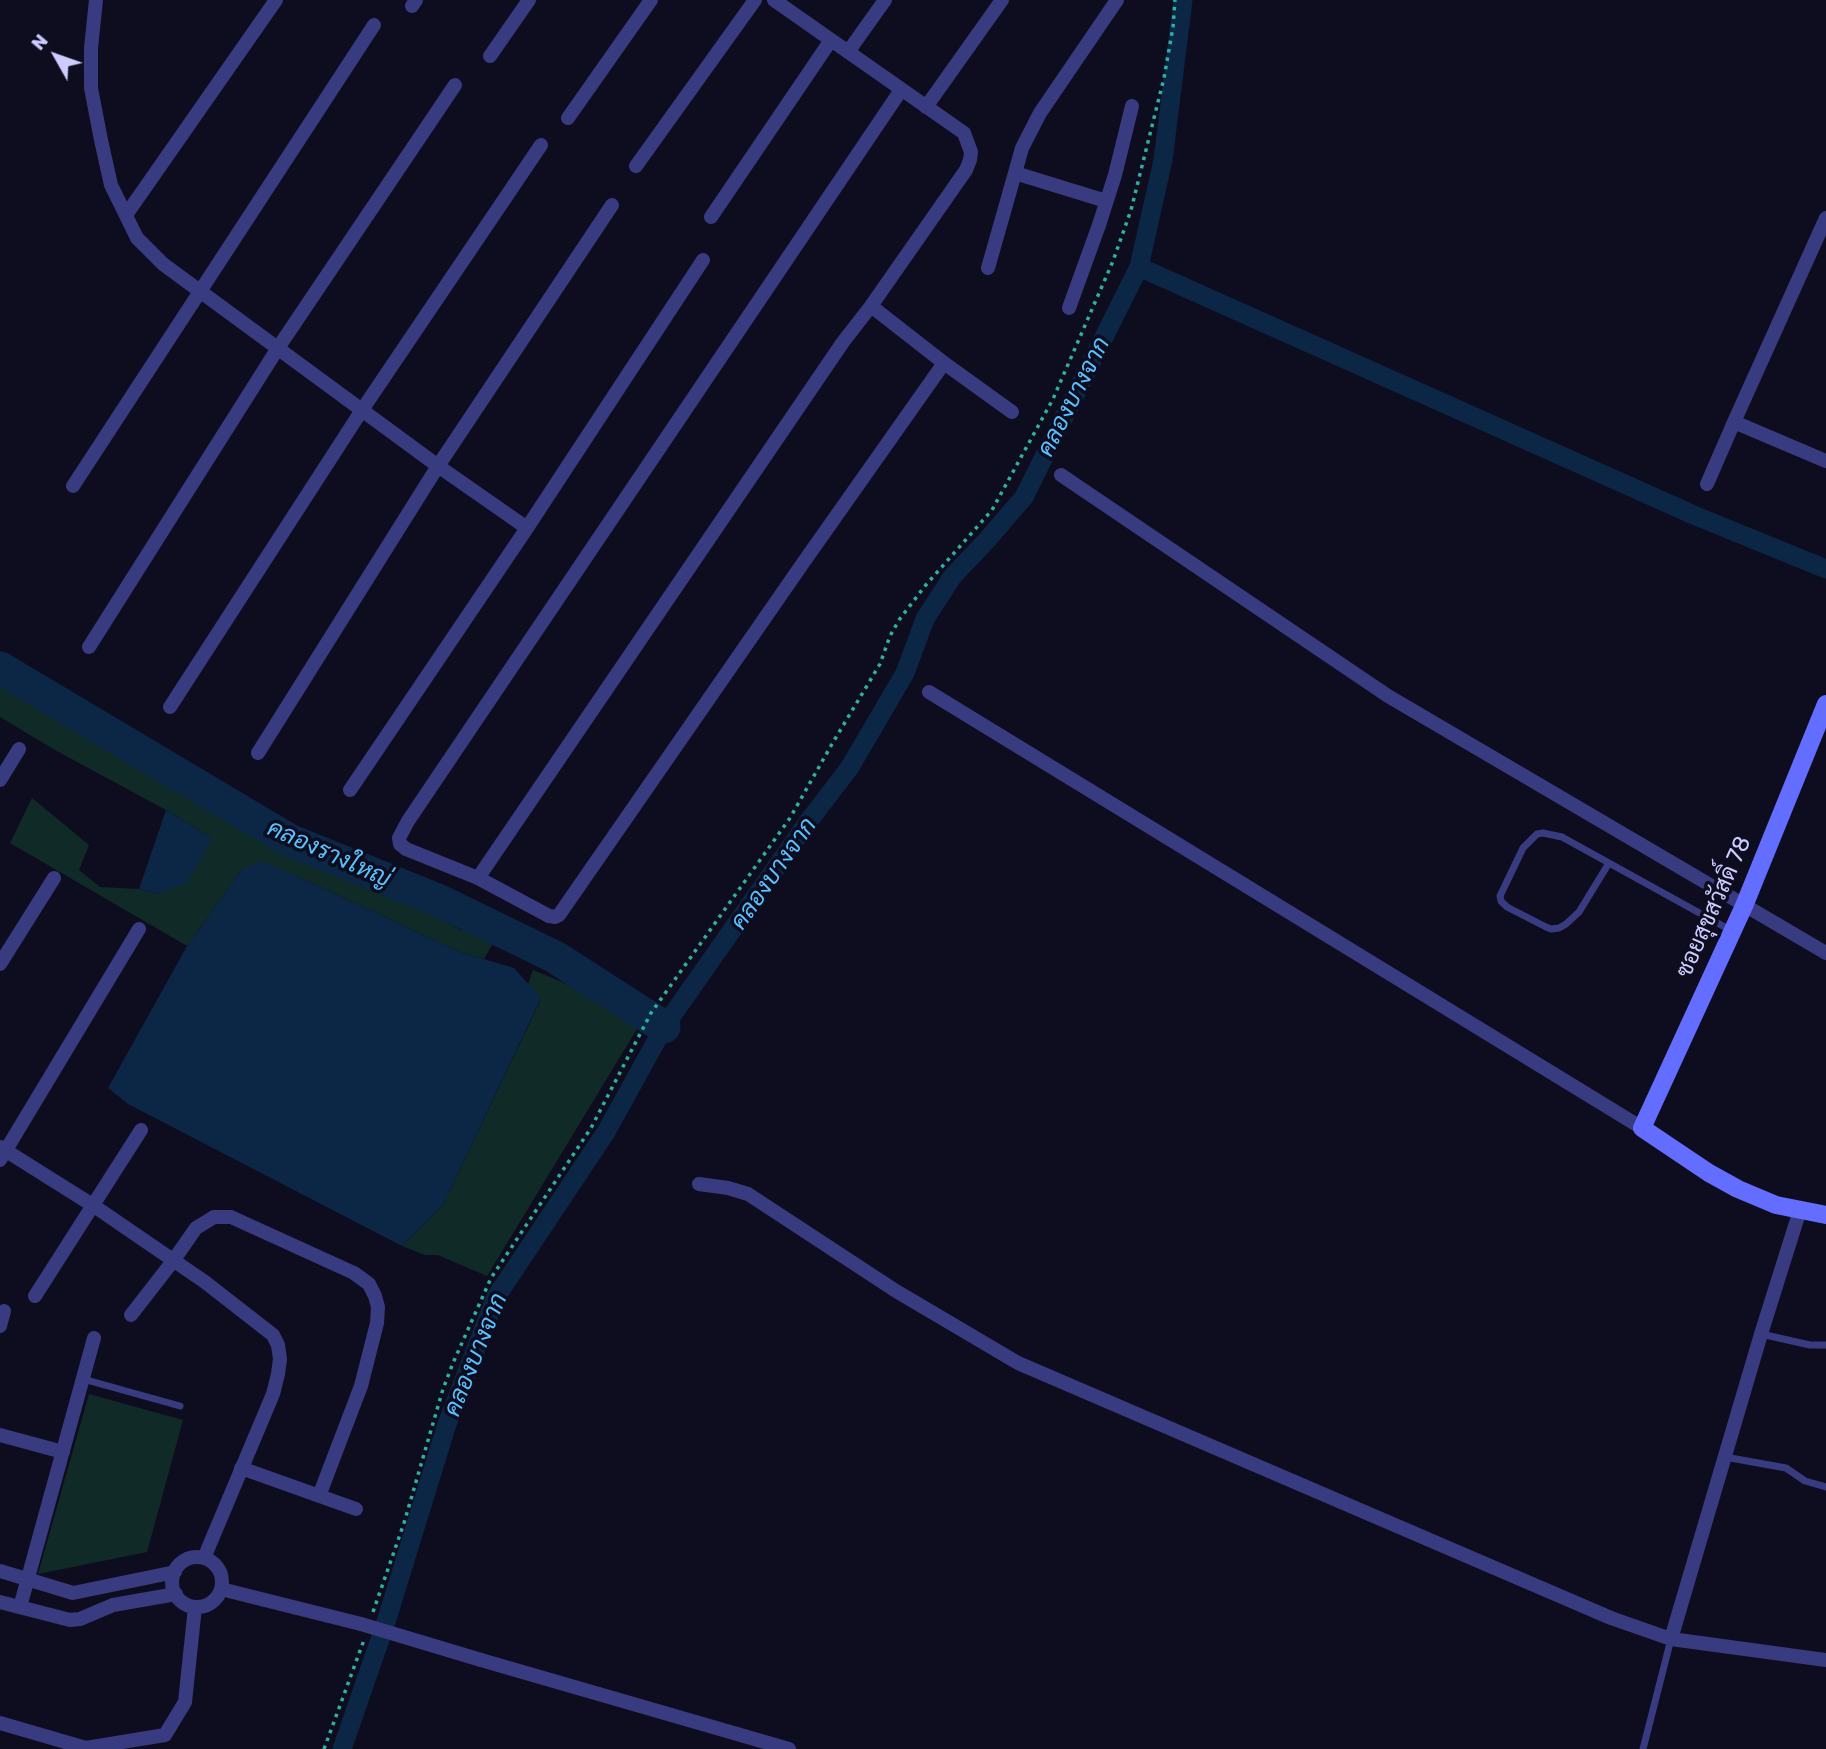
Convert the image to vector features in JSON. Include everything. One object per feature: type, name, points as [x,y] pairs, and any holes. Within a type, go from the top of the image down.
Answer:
[{"type":"street","points":[[96,0],[91,88],[111,185],[137,239],[163,264],[199,291],[438,466],[527,527]]},
{"type":"street","points":[[126,215],[276,0]]},
{"type":"street","points":[[490,56],[528,0]]},
{"type":"street","points":[[568,118],[651,0]]},
{"type":"street","points":[[636,166],[755,0]]},
{"type":"street","points":[[478,878],[843,342],[871,306],[971,160],[964,133],[774,0]]},
{"type":"street","points":[[848,52],[885,0]]},
{"type":"street","points":[[926,107],[1002,0]]},
{"type":"street","points":[[988,268],[1022,148],[1040,113],[1118,0]]},
{"type":"street","points":[[73,486],[374,25]]},
{"type":"street","points":[[711,217],[831,40]]},
{"type":"street","points":[[89,647],[278,348],[455,85]]},
{"type":"street","points":[[901,90],[402,830],[400,844],[406,849],[478,878],[549,916],[559,915],[794,574],[944,363]]},
{"type":"street","points":[[1069,307],[1106,201],[1132,106]]},
{"type":"street","points":[[170,707],[362,410],[541,145]]},
{"type":"street","points":[[1015,173],[1106,201]]},
{"type":"street","points":[[258,753],[438,466],[612,205]]},
{"type":"street","points":[[1707,484],[1824,228]]},
{"type":"street","points":[[350,790],[703,260]]},
{"type":"street","points":[[871,306],[1012,412]]},
{"type":"street","points":[[1734,422],[1826,461]]},
{"type":"street","points":[[1061,475],[1388,696],[1826,953]]},
{"type":"street","points":[[929,692],[1642,1128],[1709,1173],[1776,1205],[1826,1216]]},
{"type":"street","name":"ซอยสุขสวัสดิ์ 78","points":[[1642,1128],[1744,906],[1826,704]]},
{"type":"street","points":[[0,780],[19,749]]},
{"type":"street","points":[[0,964],[54,878]]},
{"type":"street","points":[[139,929],[2,1153],[93,1206],[205,1282],[273,1335],[278,1345],[280,1359],[273,1394],[204,1558]]},
{"type":"street","points":[[35,1296],[141,1130]]},
{"type":"street","points":[[699,1184],[748,1194],[896,1291],[1018,1363],[1611,1618],[1671,1639],[1826,1660]]},
{"type":"street","points":[[1671,1639],[1800,1210]]},
{"type":"street","points":[[131,1315],[196,1228],[214,1217],[231,1217],[354,1273],[369,1284],[378,1307],[377,1323],[361,1386],[319,1496]]},
{"type":"street","points":[[20,1607],[94,1338]]},
{"type":"street","points":[[0,1435],[63,1452]]},
{"type":"street","points":[[241,1468],[356,1509]]},
{"type":"street","points":[[195,1557],[212,1562],[222,1576],[221,1589],[216,1599],[210,1604],[194,1607],[187,1605],[173,1587],[175,1572],[180,1564],[195,1557]]},
{"type":"street","points":[[0,1571],[73,1593],[175,1572]]},
{"type":"street","points":[[221,1589],[366,1626],[789,1749]]},
{"type":"street","points":[[0,1602],[70,1620],[80,1619],[113,1605],[176,1594]]},
{"type":"street","points":[[0,1723],[86,1748],[165,1735],[185,1702],[194,1607]]},
{"type":"lane","points":[[1609,863],[1579,912],[1559,928],[1546,927],[1507,907],[1501,901],[1500,896],[1523,848],[1537,834],[1543,833],[1562,837],[1732,931]]},
{"type":"lane","points":[[1761,1334],[1810,1345],[1826,1345]]},
{"type":"lane","points":[[83,1379],[180,1406]]},
{"type":"lane","points":[[1726,1457],[1786,1468],[1805,1481],[1826,1487]]},
{"type":"lane","points":[[1643,1749],[1671,1639]]},
{"type":"path","points":[[324,1749],[404,1523],[443,1389],[491,1279],[591,1128],[651,1013],[790,818],[880,664],[899,620],[992,510],[1053,399],[1113,261],[1131,211],[1164,78],[1175,0]]},
{"type":"green space","points":[[0,684],[182,792],[317,862],[385,888],[459,929],[496,938],[484,959],[460,952],[299,877],[243,868],[187,946],[10,843],[32,798],[89,845],[79,870],[100,887],[139,889],[159,894],[212,838],[0,717]]},
{"type":"green space","points":[[533,970],[633,1019],[637,1029],[487,1276],[438,1255],[425,1255],[402,1246],[443,1205],[541,999],[528,984]]},
{"type":"green space","points":[[89,1394],[183,1420],[147,1552],[38,1574]]},
{"type":"water","points":[[166,810],[212,838],[188,882],[159,894],[139,889]]},
{"type":"water","points":[[262,862],[460,952],[514,968],[541,998],[443,1205],[402,1246],[128,1104],[108,1088],[187,946],[243,868]]},
{"type":"waterway","name":"คลองบางจาก","points":[[342,1749],[386,1622],[447,1424],[496,1297],[606,1132],[664,1027],[808,822],[850,767],[905,673],[925,619],[952,577],[1024,497],[1139,267],[1163,160],[1183,0]]},
{"type":"waterway","points":[[1139,267],[1696,516],[1826,569]]},
{"type":"waterway","name":"คลองรางใหญ่","points":[[0,668],[289,840],[440,901],[555,957],[664,1027]]}]
